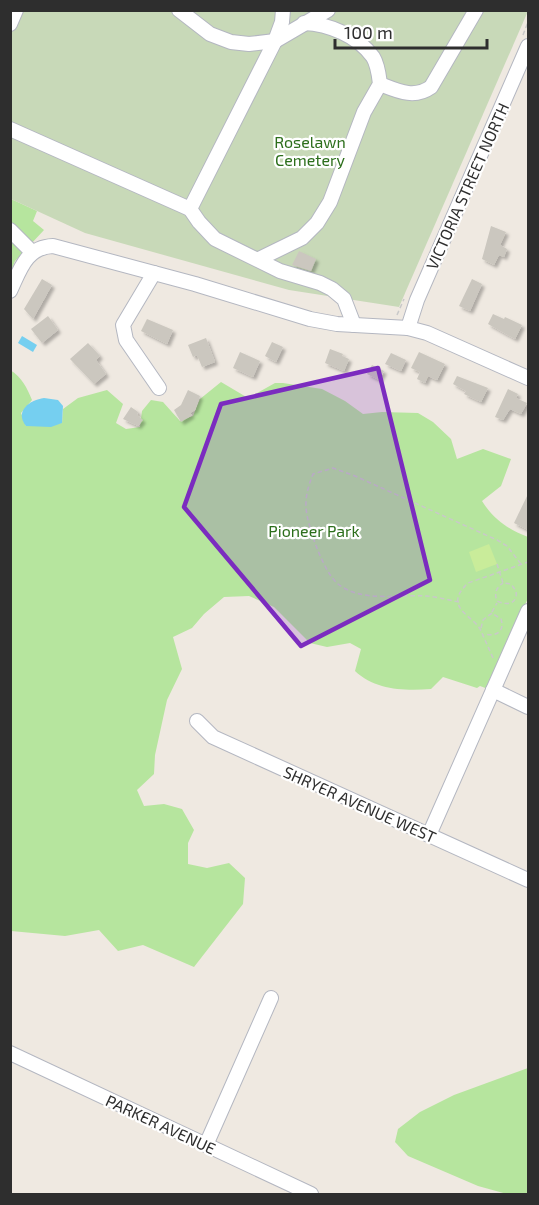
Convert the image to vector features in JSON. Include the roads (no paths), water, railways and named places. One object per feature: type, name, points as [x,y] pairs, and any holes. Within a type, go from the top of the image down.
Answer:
[{"type":"street","points":[[10,24],[16,10]]},
{"type":"street","points":[[179,10],[210,34],[231,42],[249,44],[275,41],[328,10]]},
{"type":"street","points":[[190,209],[275,41],[282,22],[283,10]]},
{"type":"street","points":[[336,30],[338,10]]},
{"type":"street","points":[[380,84],[409,94],[421,94],[430,87],[476,10]]},
{"type":"street","points":[[259,259],[302,238],[317,223],[330,202],[364,112],[380,84],[374,58],[358,41],[336,30],[315,24],[304,24]]},
{"type":"street","name":"VICTORIA STREET NORTH","points":[[408,327],[417,300],[528,45]]},
{"type":"street","points":[[10,129],[190,209],[215,239],[280,271],[332,289],[344,299],[354,325]]},
{"type":"street","points":[[10,230],[32,252]]},
{"type":"street","points":[[10,291],[23,264],[32,252],[38,248],[53,246],[310,319],[354,325],[408,327],[448,341],[528,378]]},
{"type":"street","points":[[154,273],[123,325],[126,340],[159,388]]},
{"type":"street","points":[[429,836],[528,611]]},
{"type":"street","points":[[493,690],[528,707]]},
{"type":"street","name":"SHRYER AVENUE WEST","points":[[197,721],[213,737],[528,880]]},
{"type":"street","points":[[206,1145],[271,998]]},
{"type":"street","name":"PARKER AVENUE","points":[[10,1053],[311,1194]]},
{"type":"water","points":[[22,336],[37,345],[33,352],[18,343]]},
{"type":"water","points":[[44,398],[58,400],[63,406],[62,423],[51,427],[26,426],[22,416],[25,407]]},
{"type":"park label","name":"Roselawn Cemetery","points":[[310,150]]},
{"type":"park label","name":"Pioneer Park","points":[[314,530]]}]
